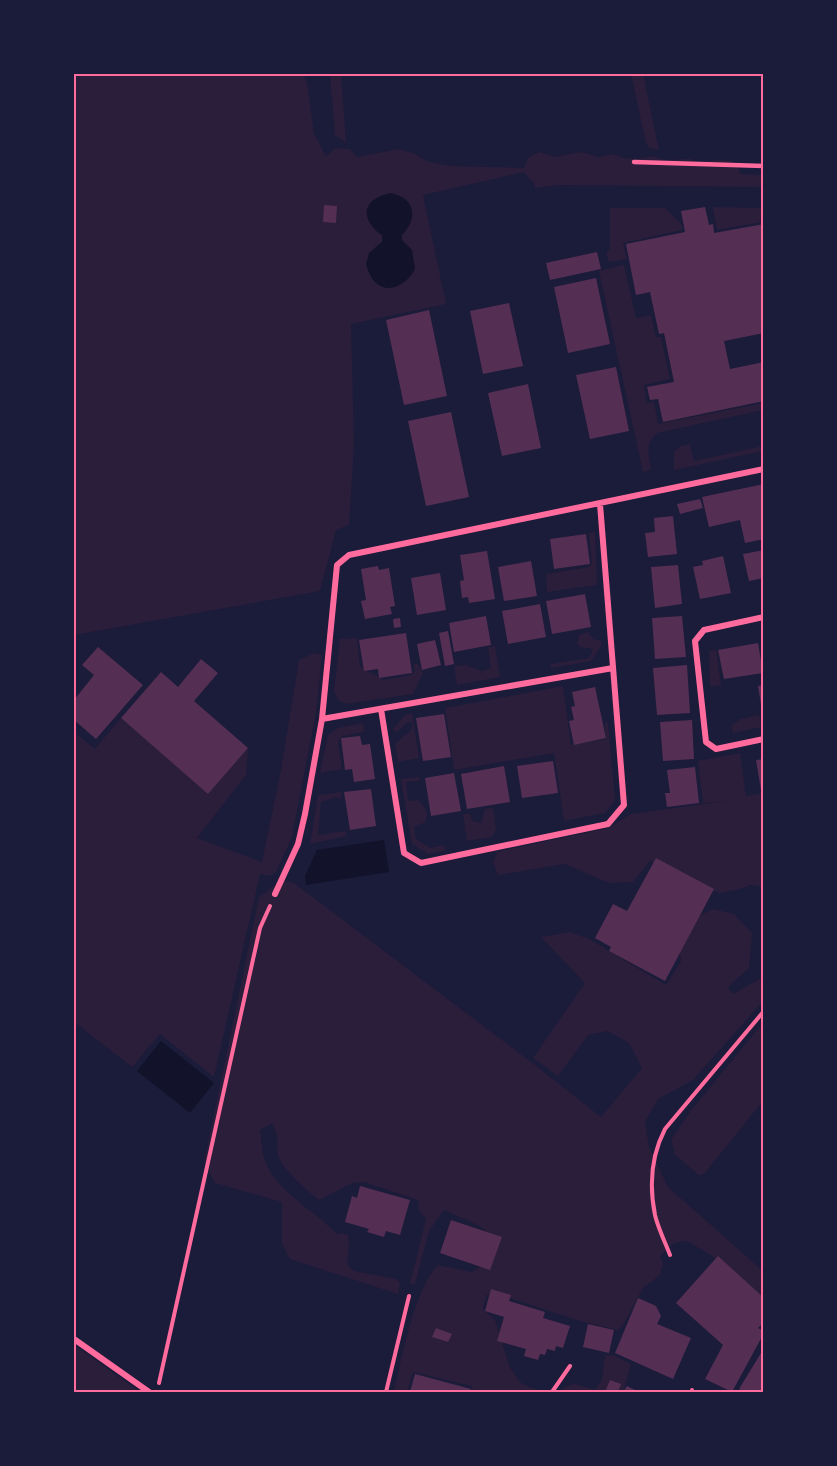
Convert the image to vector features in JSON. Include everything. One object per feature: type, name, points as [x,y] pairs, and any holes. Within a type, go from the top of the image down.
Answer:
[{"type":"street","points":[[274,894],[298,844],[322,719],[337,566],[349,555],[764,469]]},
{"type":"street","points":[[381,710],[404,853],[421,863],[608,824],[624,805],[600,504]]},
{"type":"street","points":[[764,617],[704,630],[695,641],[706,742],[716,749],[764,739]]},
{"type":"street","points":[[322,719],[614,668]]},
{"type":"street","points":[[74,1339],[149,1392]]},
{"type":"lane","points":[[634,162],[764,166]]},
{"type":"path","points":[[157,1392],[260,928],[274,894]]},
{"type":"path","points":[[670,1255],[655,1215],[651,1168],[657,1144],[664,1129],[764,1011]]},
{"type":"path","points":[[386,1392],[409,1296]]},
{"type":"path","points":[[552,1392],[570,1366]]},
{"type":"shaded area","points":[[74,74],[303,74],[307,83],[314,134],[326,156],[336,148],[350,149],[357,157],[398,149],[413,153],[429,162],[450,166],[524,168],[529,157],[539,152],[555,157],[581,152],[599,157],[613,154],[638,159],[653,156],[665,160],[731,161],[739,169],[740,174],[763,175],[763,187],[558,185],[535,188],[534,182],[524,172],[423,195],[446,304],[351,324],[354,443],[349,525],[336,530],[320,591],[74,635]],"holes":[[[407,229],[402,235],[402,240],[412,250],[375,247],[382,242],[382,235],[375,231]]]},
{"type":"shaded area","points":[[330,74],[341,74],[346,143],[335,135]]},
{"type":"shaded area","points":[[631,74],[643,74],[659,150],[649,148],[646,143]]},
{"type":"shaded area","points":[[390,193],[405,199],[412,209],[411,222],[402,235],[402,240],[412,250],[415,269],[403,283],[386,288],[373,280],[366,264],[369,253],[382,242],[382,235],[370,223],[367,210],[374,200]]},
{"type":"shaded area","points":[[713,207],[763,208],[763,222],[717,230]]},
{"type":"shaded area","points":[[610,208],[665,208],[682,225],[682,230],[623,243],[627,259],[609,262],[606,253],[610,249]]},
{"type":"shaded area","points":[[624,265],[636,318],[651,315],[656,337],[661,337],[670,379],[644,385],[647,403],[654,402],[658,424],[763,403],[763,410],[657,433],[649,446],[651,470],[643,472],[599,271]]},
{"type":"shaded area","points":[[690,444],[694,461],[763,446],[763,451],[674,470],[674,452],[680,446]]},
{"type":"shaded area","points":[[595,532],[597,585],[547,592],[546,574],[589,567],[592,564],[589,533]]},
{"type":"shaded area","points":[[588,632],[593,639],[601,641],[601,646],[591,661],[551,668],[551,664],[589,658],[593,649],[580,647],[577,643],[579,635]]},
{"type":"shaded area","points":[[357,638],[360,666],[383,680],[411,675],[415,671],[413,664],[418,664],[423,673],[413,694],[346,704],[338,700],[334,691],[340,639]]},
{"type":"shaded area","points":[[495,646],[500,677],[457,685],[454,666],[465,665],[482,671],[491,668],[488,647]]},
{"type":"shaded area","points":[[716,650],[721,685],[710,687],[709,651]]},
{"type":"shaded area","points":[[314,653],[322,655],[316,712],[292,837],[276,872],[270,876],[260,874],[214,1077],[160,1034],[132,1067],[74,1022],[74,732],[95,749],[121,718],[208,793],[248,748],[246,775],[197,838],[262,862],[281,770],[299,660]]},
{"type":"shaded area","points":[[563,686],[571,745],[606,739],[605,722],[608,723],[615,800],[605,813],[564,821],[554,753],[454,770],[445,708]]},
{"type":"shaded area","points":[[412,713],[419,758],[398,762],[395,744],[412,729],[412,722],[407,723],[397,732],[392,730],[405,715]]},
{"type":"shaded area","points":[[759,715],[762,727],[733,733],[731,725],[741,719]]},
{"type":"shaded area","points":[[363,723],[364,732],[342,736],[338,742],[342,769],[320,773],[328,735],[338,728]]},
{"type":"shaded area","points":[[740,753],[746,796],[763,793],[763,887],[751,885],[719,893],[650,861],[633,882],[609,883],[565,864],[498,875],[493,862],[497,852],[608,828],[631,814],[726,801],[703,803],[698,761]]},
{"type":"shaded area","points":[[419,777],[420,781],[406,782],[408,801],[418,800],[427,813],[425,822],[414,827],[416,839],[430,848],[444,845],[445,851],[428,854],[412,844],[401,779]]},
{"type":"shaded area","points":[[342,792],[341,799],[336,797],[321,802],[318,835],[345,831],[347,836],[310,844],[318,795]]},
{"type":"shaded area","points":[[493,808],[496,829],[492,837],[467,841],[463,814],[470,814],[472,821],[481,823],[485,809]]},
{"type":"shaded area","points":[[384,840],[389,872],[306,885],[305,876],[317,850]]},
{"type":"shaded area","points":[[282,880],[294,883],[601,1117],[642,1068],[629,1043],[608,1031],[588,1035],[558,1076],[533,1058],[585,983],[541,937],[570,932],[589,939],[666,985],[681,961],[679,945],[691,920],[713,909],[734,914],[752,933],[749,968],[728,987],[733,994],[763,977],[763,1001],[693,1080],[658,1099],[645,1122],[649,1147],[668,1187],[763,1271],[763,1302],[711,1255],[687,1241],[674,1243],[660,1256],[663,1264],[660,1275],[643,1288],[618,1330],[580,1321],[494,1293],[486,1295],[483,1309],[495,1320],[510,1368],[522,1384],[541,1392],[473,1392],[471,1386],[413,1372],[407,1392],[394,1392],[410,1325],[422,1290],[430,1275],[438,1265],[472,1272],[487,1261],[495,1240],[480,1226],[444,1210],[429,1231],[415,1284],[410,1284],[426,1219],[419,1211],[418,1200],[364,1182],[352,1183],[319,1200],[295,1179],[280,1160],[277,1135],[272,1123],[260,1130],[264,1158],[278,1182],[338,1235],[342,1233],[348,1235],[347,1264],[354,1271],[396,1279],[400,1283],[398,1294],[290,1259],[282,1244],[282,1202],[215,1183],[204,1163],[259,897]]},
{"type":"shaded area","points":[[763,1001],[763,1101],[704,1174],[699,1175],[675,1155],[671,1140],[690,1112],[762,1024]]},
{"type":"shaded area","points":[[161,1041],[214,1083],[190,1113],[137,1071]]},
{"type":"shaded area","points":[[74,1345],[140,1392],[74,1392]]},
{"type":"shaded area","points":[[613,1355],[631,1364],[623,1392],[562,1392],[564,1387],[575,1384],[595,1390],[602,1379],[605,1356]]},
{"type":"building","points":[[324,205],[337,206],[336,223],[323,222]]},
{"type":"building","points":[[705,207],[709,225],[713,224],[714,233],[764,224],[764,333],[724,341],[730,369],[764,362],[764,401],[663,422],[658,399],[650,400],[647,387],[674,382],[664,333],[659,334],[650,292],[636,295],[626,244],[685,232],[681,211]]},
{"type":"building","points":[[597,252],[601,269],[550,280],[546,263]]},
{"type":"building","points":[[596,278],[610,344],[568,353],[554,287]]},
{"type":"building","points":[[509,303],[523,366],[483,374],[470,311]]},
{"type":"building","points":[[429,310],[447,396],[404,405],[386,320]]},
{"type":"building","points":[[616,367],[629,431],[590,439],[576,375]]},
{"type":"building","points":[[528,384],[541,448],[502,456],[488,393]]},
{"type":"building","points":[[451,412],[469,497],[426,506],[408,421]]},
{"type":"building","points":[[764,484],[764,539],[745,543],[740,520],[709,527],[702,497]]},
{"type":"building","points":[[700,499],[703,508],[680,514],[677,504]]},
{"type":"building","points":[[673,516],[677,554],[648,557],[645,533],[655,532],[654,518]]},
{"type":"building","points":[[586,534],[590,564],[554,569],[550,539]]},
{"type":"building","points":[[764,550],[764,578],[749,581],[743,554]]},
{"type":"building","points":[[487,551],[495,599],[469,603],[468,597],[462,598],[460,581],[464,580],[460,555]]},
{"type":"building","points":[[723,556],[731,593],[700,599],[693,567],[703,565],[702,561]]},
{"type":"building","points":[[531,561],[537,596],[504,601],[498,567]]},
{"type":"building","points":[[678,565],[682,604],[655,608],[651,567]]},
{"type":"building","points":[[378,566],[379,570],[389,568],[395,606],[390,607],[392,614],[365,619],[361,601],[366,600],[361,569]]},
{"type":"building","points":[[440,573],[446,610],[417,615],[411,578]]},
{"type":"building","points":[[585,594],[591,627],[552,634],[546,601]]},
{"type":"building","points":[[540,604],[546,637],[508,644],[502,611]]},
{"type":"building","points":[[486,616],[491,645],[454,652],[449,623]]},
{"type":"building","points":[[682,616],[686,657],[655,659],[652,618]]},
{"type":"building","points":[[400,618],[401,627],[394,628],[393,619]]},
{"type":"building","points":[[448,631],[454,664],[445,666],[439,633]]},
{"type":"building","points":[[406,633],[412,673],[379,678],[378,669],[364,671],[359,640]]},
{"type":"building","points":[[435,640],[441,665],[422,670],[417,644]]},
{"type":"building","points":[[758,643],[763,673],[724,679],[718,650]]},
{"type":"building","points":[[98,647],[143,685],[96,739],[74,720],[74,700],[94,675],[82,665]]},
{"type":"building","points":[[201,659],[218,673],[194,701],[248,748],[208,794],[121,718],[161,672],[178,687]]},
{"type":"building","points":[[687,665],[690,713],[657,715],[653,668]]},
{"type":"building","points":[[764,685],[764,711],[762,711],[758,686]]},
{"type":"building","points":[[595,687],[606,738],[574,745],[569,721],[574,720],[571,707],[575,706],[572,692]]},
{"type":"building","points":[[444,714],[451,757],[423,761],[416,718]]},
{"type":"building","points":[[692,720],[694,759],[663,761],[660,722]]},
{"type":"building","points":[[360,736],[362,745],[370,744],[375,779],[354,782],[352,769],[345,770],[341,738]]},
{"type":"building","points":[[764,759],[764,789],[761,790],[756,760]]},
{"type":"building","points":[[553,761],[558,793],[522,798],[517,766]]},
{"type":"building","points":[[504,766],[510,802],[467,809],[461,774]]},
{"type":"building","points":[[695,767],[699,803],[667,807],[665,793],[670,793],[667,770]]},
{"type":"building","points":[[454,773],[461,811],[431,816],[425,778]]},
{"type":"building","points":[[371,789],[376,826],[350,830],[344,792]]},
{"type":"building","points":[[656,858],[714,889],[665,981],[609,951],[611,947],[595,938],[613,904],[627,911]]},
{"type":"building","points":[[360,1186],[410,1200],[400,1235],[386,1231],[384,1237],[367,1232],[369,1229],[345,1222],[352,1196],[357,1198]]},
{"type":"building","points":[[451,1220],[502,1237],[490,1270],[440,1253]]},
{"type":"building","points":[[718,1256],[764,1298],[764,1322],[758,1328],[764,1333],[732,1392],[705,1379],[723,1345],[676,1303]]},
{"type":"building","points":[[491,1289],[511,1295],[509,1301],[545,1312],[543,1318],[570,1326],[563,1348],[556,1346],[555,1351],[547,1349],[545,1355],[540,1354],[538,1360],[524,1356],[526,1349],[497,1341],[504,1317],[485,1311]]},
{"type":"building","points":[[638,1298],[656,1306],[661,1316],[657,1324],[691,1338],[673,1379],[615,1353]]},
{"type":"building","points":[[588,1324],[614,1330],[609,1353],[583,1347]]},
{"type":"building","points":[[436,1328],[452,1334],[448,1342],[432,1337]]},
{"type":"building","points":[[761,1353],[764,1354],[764,1392],[745,1392],[739,1389]]},
{"type":"building","points":[[415,1374],[471,1389],[470,1392],[410,1392]]},
{"type":"building","points":[[610,1380],[621,1384],[618,1392],[605,1392]]},
{"type":"building","points":[[627,1386],[639,1392],[623,1392]]}]
